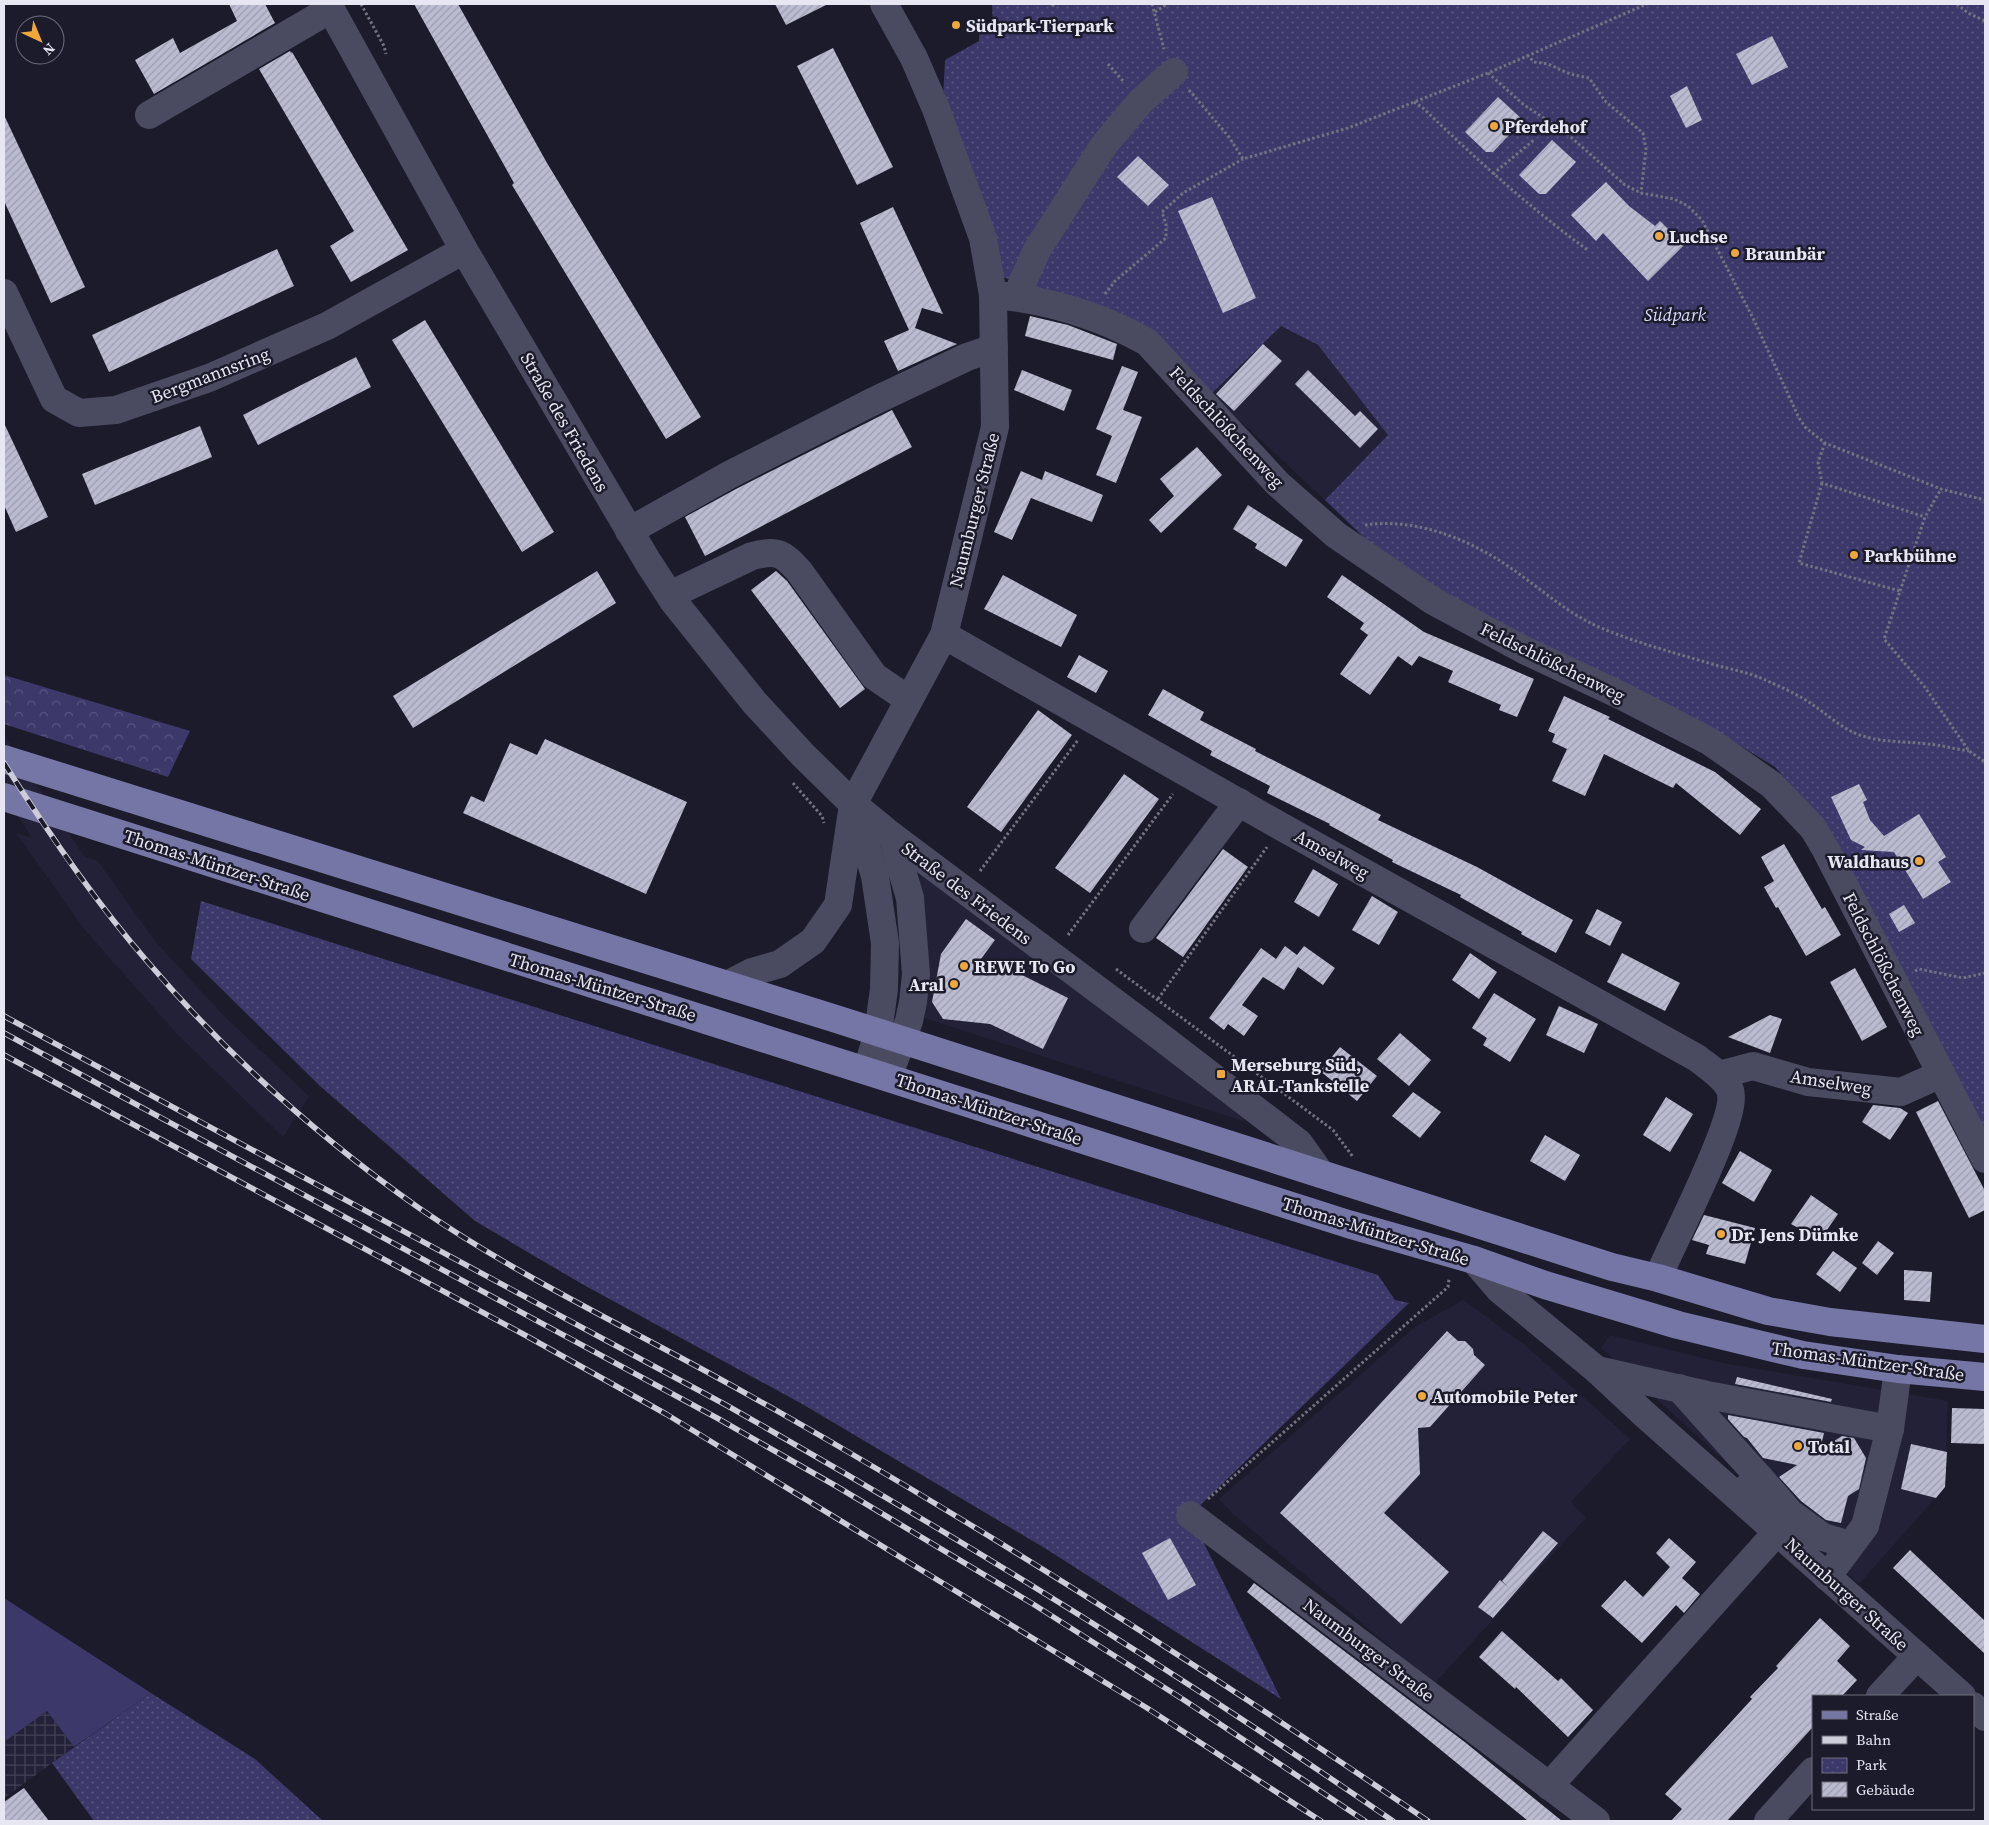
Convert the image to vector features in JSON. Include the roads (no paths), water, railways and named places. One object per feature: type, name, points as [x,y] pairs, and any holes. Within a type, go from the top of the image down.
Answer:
[{"type":"main road","name":"Thomas-Müntzer-Straße","points":[[4,760],[727,985],[1603,1264],[1662,1268],[1768,1310],[1812,1319],[1985,1339]]},
{"type":"main road","name":"Thomas-Müntzer-Straße","points":[[4,797],[1348,1224],[1678,1324],[1803,1355],[1898,1369],[1985,1377]]},
{"type":"street","name":"Naumburger Straße","points":[[853,804],[944,635],[995,427],[994,348],[1005,296],[936,109],[914,58],[884,4]]},
{"type":"street","points":[[149,115],[329,7]]},
{"type":"street","name":"Straße des Friedens","points":[[329,7],[464,250],[629,531],[670,595],[754,702],[802,755],[853,804],[892,836],[1299,1143],[1321,1174]]},
{"type":"street","points":[[1005,296],[1104,146],[1141,101],[1174,72]]},
{"type":"street","name":"Bergmannsring","points":[[4,293],[54,400],[79,413],[116,410],[209,378],[327,326],[464,250]]},
{"type":"street","name":"Feldschlößchenweg","points":[[1005,296],[1087,316],[1123,328],[1147,342],[1278,484],[1336,535],[1433,601],[1524,650],[1622,696],[1709,741],[1772,785],[1813,828],[1985,1159]]},
{"type":"street","points":[[629,531],[729,475],[872,402],[968,357],[994,348]]},
{"type":"street","points":[[670,595],[752,556],[765,553],[780,553],[787,557],[799,571],[874,676],[909,700]]},
{"type":"street","name":"Amselweg","points":[[944,635],[1238,802],[1697,1058],[1719,1075],[1730,1090],[1730,1106],[1725,1126],[1698,1192],[1662,1268]]},
{"type":"street","points":[[1143,929],[1238,802]]},
{"type":"street","points":[[727,985],[752,972],[780,964],[813,941],[838,905],[853,804]]},
{"type":"street","name":"Straße des Friedens","points":[[853,804],[875,876],[885,943],[884,989],[890,1037]]},
{"type":"street","name":"Straße des Friedens","points":[[878,1074],[890,1037],[913,1002],[916,974],[910,898],[892,836]]},
{"type":"street","name":"Amselweg","points":[[1719,1075],[1753,1066],[1808,1082],[1900,1092],[1941,1074]]},
{"type":"street","name":"Naumburger Straße","points":[[1462,1257],[1597,1370],[1642,1413],[1961,1695]]},
{"type":"street","points":[[1827,1577],[1865,1526],[1890,1429],[1898,1369]]},
{"type":"street","points":[[1597,1370],[1890,1429]]},
{"type":"street","points":[[1679,1388],[1790,1513],[1823,1537],[1850,1545]]},
{"type":"street","points":[[1738,1496],[1758,1477]]},
{"type":"street","name":"Naumburger Straße","points":[[1190,1515],[1596,1821]]},
{"type":"street","name":"Naumburger Straße","points":[[1549,1786],[1777,1532]]},
{"type":"street","name":"Naumburger Straße","points":[[1881,1695],[1917,1656]]},
{"type":"street","points":[[1974,1707],[1985,1717]]},
{"type":"street","points":[[1768,1821],[1812,1772]]},
{"type":"railway","points":[[4,763],[89,889],[126,937],[177,995],[275,1093],[345,1153],[382,1181],[447,1227],[505,1262],[777,1411],[997,1541],[1214,1678],[1428,1821]]},
{"type":"railway","points":[[4,1016],[726,1405],[896,1503],[1064,1605],[1230,1711],[1393,1821]]},
{"type":"railway","points":[[4,1033],[717,1418],[836,1486],[1033,1604],[1184,1700],[1365,1821]]},
{"type":"railway","points":[[4,1055],[523,1334],[666,1414],[1147,1708],[1321,1821]]},
{"type":"place","name":"Südpark-Tierpark","points":[[956,25]]},
{"type":"place","name":"Pferdehof","points":[[1494,126]]},
{"type":"place","name":"Luchse","points":[[1659,236]]},
{"type":"place","name":"Braunbär","points":[[1735,253]]},
{"type":"place","name":"Parkbühne","points":[[1854,555]]},
{"type":"place","name":"Waldhaus","points":[[1919,861]]},
{"type":"place","name":"REWE To Go","points":[[964,966]]},
{"type":"place","name":"Aral","points":[[954,984]]},
{"type":"place","name":"Merseburg Süd, ARAL-Tankstelle","points":[[1221,1074]]},
{"type":"place","name":"Dr. Jens Dümke","points":[[1721,1234]]},
{"type":"place","name":"Automobile Peter","points":[[1422,1396]]},
{"type":"place","name":"Total","points":[[1798,1446]]},
{"type":"park label","name":"Südpark","points":[[1675,314]]}]
